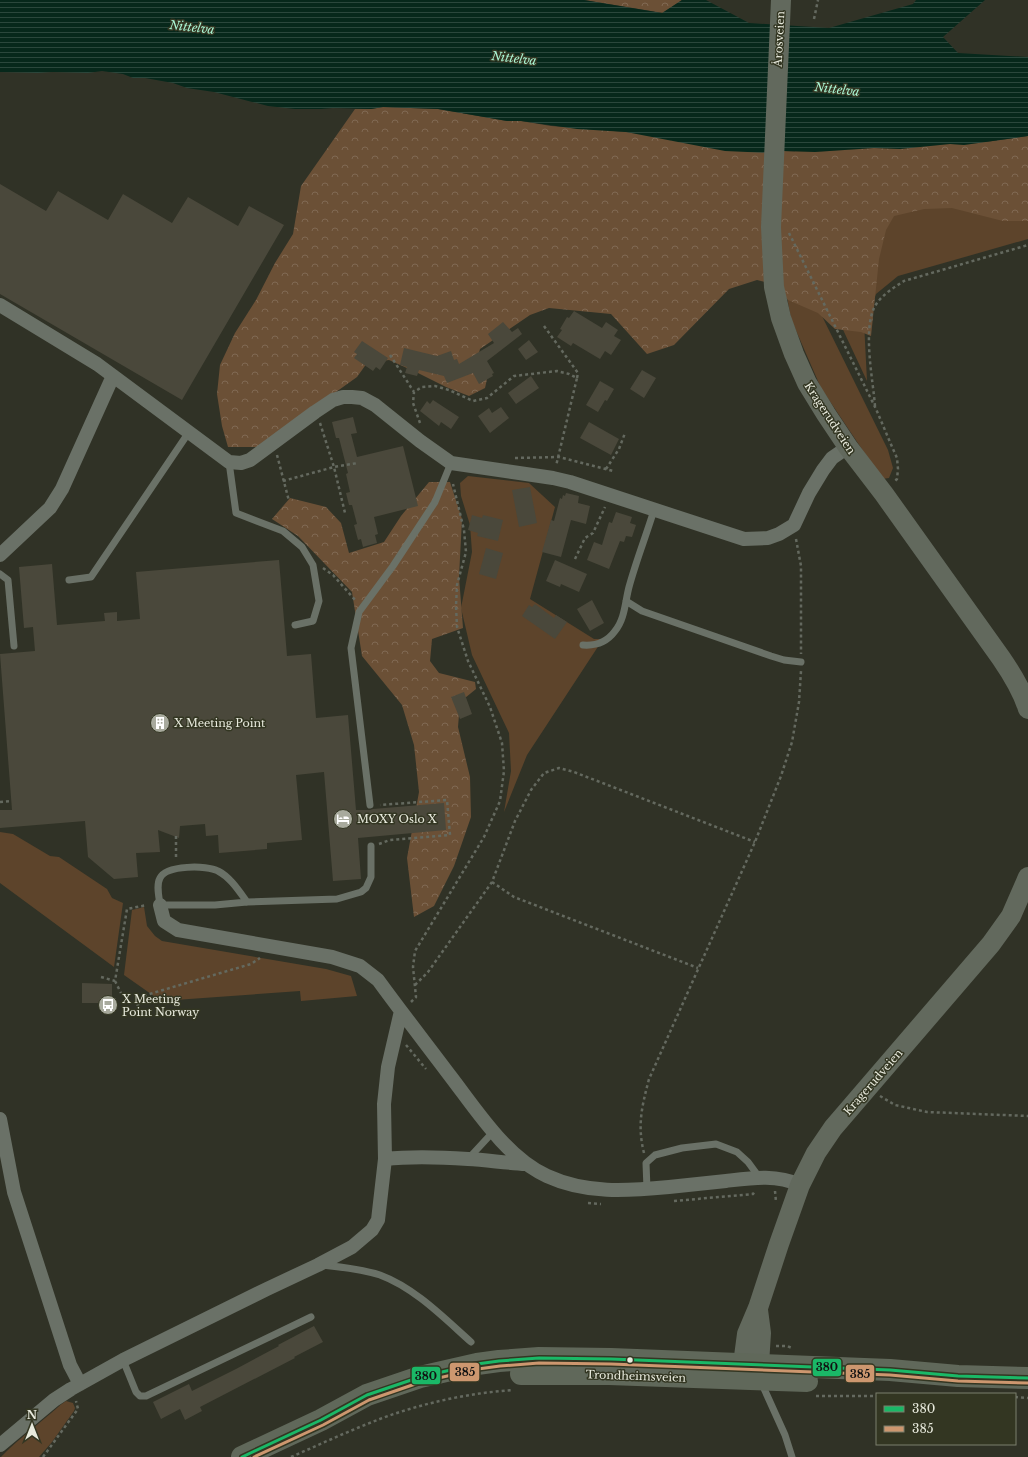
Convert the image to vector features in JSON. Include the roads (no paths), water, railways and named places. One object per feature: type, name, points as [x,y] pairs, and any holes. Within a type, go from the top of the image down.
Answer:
[{"type":"main road","name":"Årosveien","points":[[777,78],[781,0]]},
{"type":"main road","name":"Kragerudveien","points":[[777,78],[771,227],[774,287],[781,318],[794,354],[807,384],[848,447],[884,494],[1002,658],[1016,680],[1025,698],[1028,709]]},
{"type":"main road","name":"Kragerudveien","points":[[753,1372],[760,1333],[758,1308],[800,1185],[816,1153],[834,1128],[870,1085],[991,944],[1011,916],[1028,877]]},
{"type":"main road","name":"Trondheimsveien","points":[[242,1457],[321,1420],[368,1395],[403,1382],[455,1368],[492,1362],[539,1358],[582,1358],[753,1372],[890,1370],[958,1376],[1028,1378]]},
{"type":"street","points":[[0,306],[97,364],[229,462],[241,463],[250,460],[333,400],[343,396],[362,398],[375,405],[420,441],[456,464],[553,478],[570,482],[744,539],[768,538],[779,534],[794,525],[809,493],[823,470],[832,458],[848,447]]},
{"type":"street","points":[[0,555],[50,508],[62,489],[113,376]]},
{"type":"street","points":[[160,905],[164,921],[178,930],[332,957],[360,966],[378,980],[493,1132],[526,1164],[546,1176],[565,1183],[592,1189],[619,1191],[759,1177],[783,1179],[800,1185]]},
{"type":"street","points":[[0,1445],[54,1400],[76,1386],[123,1360],[318,1265],[352,1247],[372,1230],[378,1220],[385,1159],[384,1104],[388,1067],[395,1032],[401,1012]]},
{"type":"street","points":[[0,1119],[14,1192],[76,1386]]},
{"type":"street","points":[[385,1159],[408,1157],[468,1159],[526,1164]]},
{"type":"lane","points":[[69,580],[91,577],[189,432]]},
{"type":"lane","points":[[229,462],[236,513],[283,531],[302,547],[313,565],[319,601],[313,621],[295,625]]},
{"type":"lane","points":[[370,805],[351,648],[359,612],[393,566],[435,502],[456,464]]},
{"type":"lane","points":[[583,645],[602,643],[612,636],[621,621],[637,562],[654,510]]},
{"type":"lane","points":[[0,574],[8,580],[14,646]]},
{"type":"lane","points":[[626,601],[642,611],[771,656],[784,660],[801,662]]},
{"type":"lane","points":[[247,902],[235,884],[218,871],[205,867],[166,871],[160,876],[158,884],[160,905],[208,905],[337,899],[361,892],[366,888],[371,877],[371,846]]},
{"type":"lane","points":[[468,1159],[493,1132]]},
{"type":"lane","points":[[647,1189],[646,1163],[655,1156],[682,1148],[716,1144],[737,1152],[748,1162],[759,1177]]},
{"type":"lane","points":[[318,1265],[363,1270],[398,1284],[436,1311],[471,1342]]},
{"type":"lane","points":[[123,1360],[136,1392],[140,1396],[146,1396],[311,1317]]},
{"type":"lane","points":[[753,1372],[773,1408],[785,1435],[792,1457]]},
{"type":"water","name":"Nittelva","points":[[0,0],[584,0],[662,13],[682,0],[706,0],[749,23],[829,28],[913,4],[916,0],[985,0],[943,37],[958,53],[1028,57],[1028,136],[964,145],[950,144],[900,149],[874,148],[815,152],[783,151],[771,153],[725,151],[626,132],[577,129],[521,121],[507,121],[438,109],[383,107],[371,109],[295,109],[268,106],[214,92],[187,88],[173,83],[145,78],[133,78],[123,74],[102,71],[88,73],[0,72]]},
{"type":"place","name":"X Meeting Point","points":[[160,723]]},
{"type":"place","name":"MOXY Oslo X","points":[[343,819]]},
{"type":"place","name":"X Meeting Point Norway","points":[[108,1005]]}]
